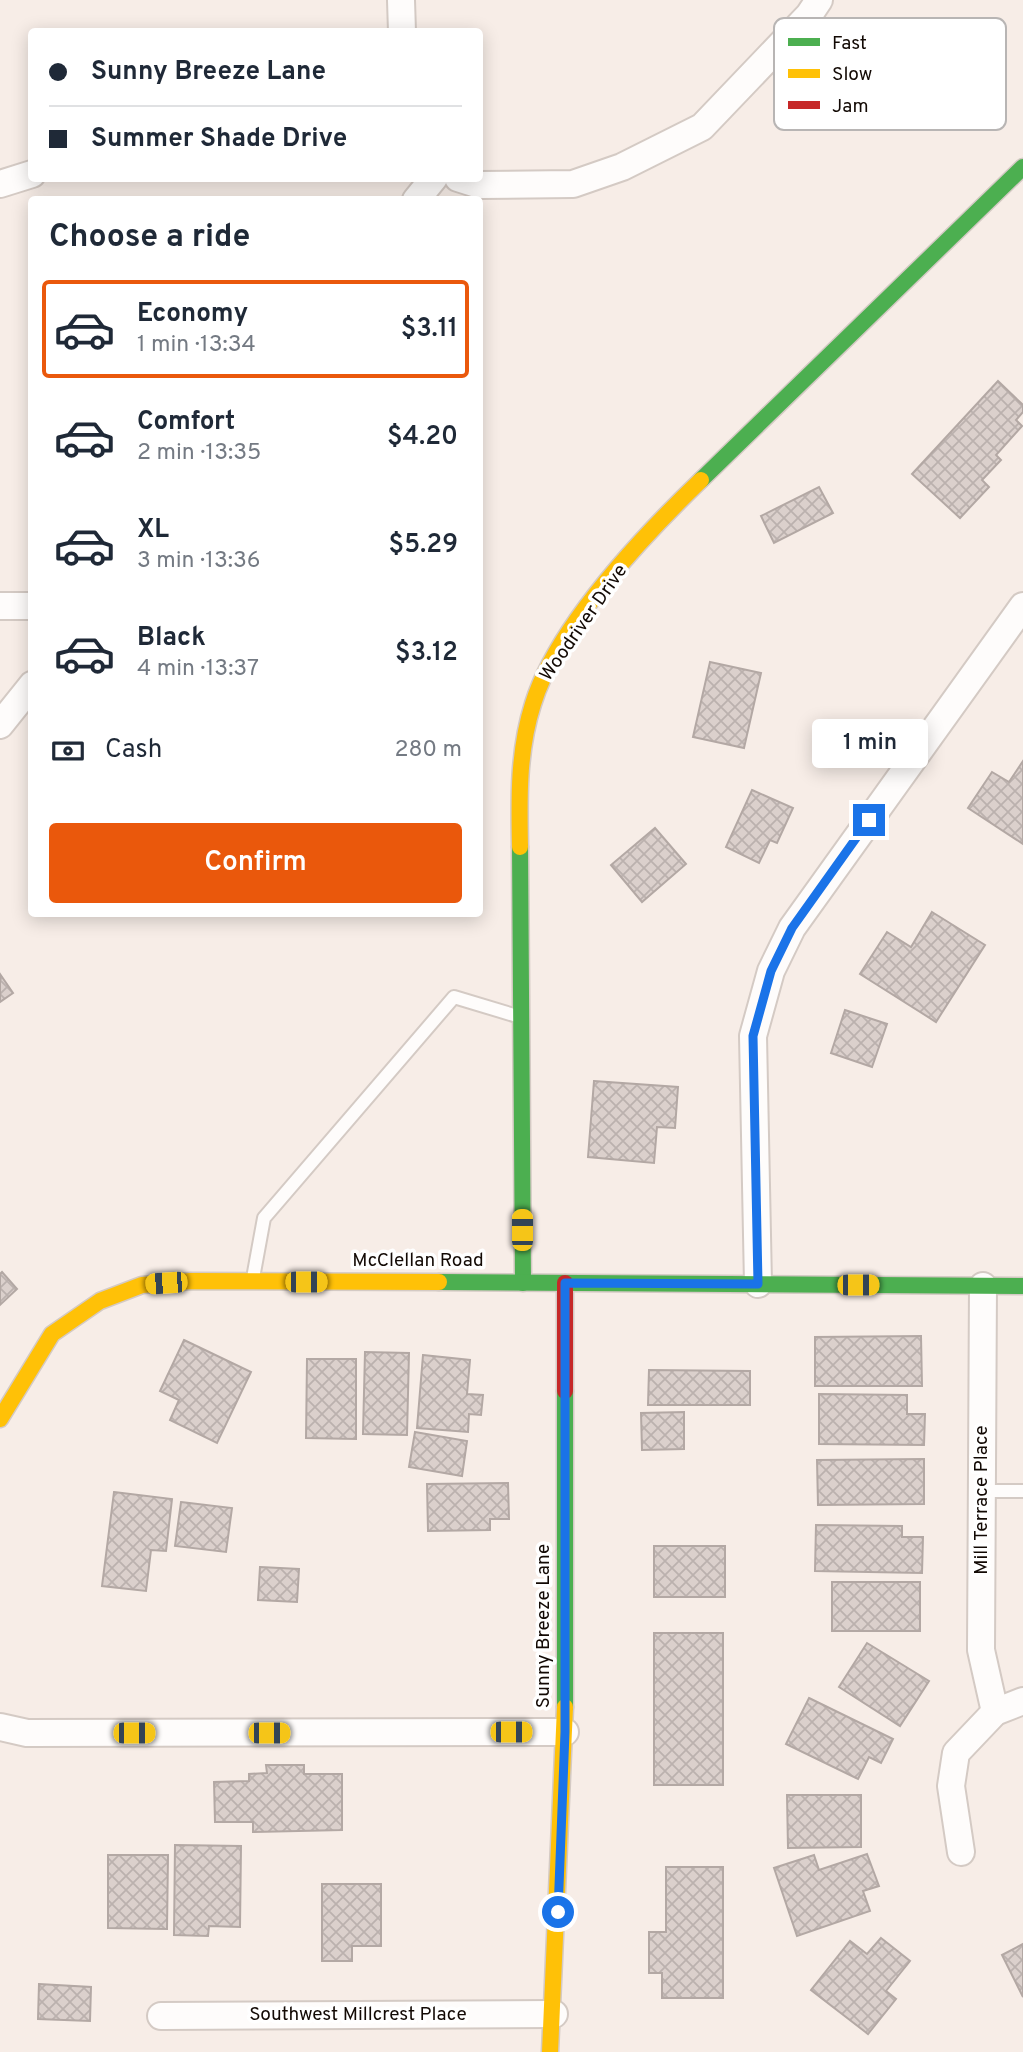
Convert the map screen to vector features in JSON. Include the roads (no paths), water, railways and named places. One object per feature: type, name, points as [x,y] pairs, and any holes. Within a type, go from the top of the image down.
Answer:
[{"type":"street","points":[[401,0],[402,28]]},
{"type":"street","points":[[806,18],[819,0]]},
{"type":"street","points":[[471,182],[480,185],[573,184],[634,162],[702,127],[774,52]]},
{"type":"street","name":"Woodriver Drive","points":[[523,1283],[519,775],[527,726],[539,686],[615,575],[668,512],[1023,167]]},
{"type":"street","points":[[0,184],[28,175]]},
{"type":"street","points":[[419,196],[431,182]]},
{"type":"street","points":[[0,606],[28,606]]},
{"type":"street","points":[[758,1284],[753,1036],[771,971],[792,928],[1023,606]]},
{"type":"street","points":[[0,725],[28,690]]},
{"type":"street","name":"McClellan Road","points":[[0,1419],[52,1334],[100,1301],[142,1285],[252,1282],[1023,1286]]},
{"type":"street","name":"Sunny Breeze Lane","points":[[550,2052],[554,2014],[565,1732],[565,1283]]},
{"type":"street","name":"Mill Terrace Place","points":[[983,1286],[981,1650],[995,1712]]},
{"type":"street","points":[[961,1853],[951,1786],[956,1753],[995,1712],[1023,1701]]},
{"type":"street","points":[[0,1727],[27,1733],[565,1732]]},
{"type":"street","name":"Southwest Millcrest Place","points":[[161,2016],[554,2014]]},
{"type":"lane","points":[[252,1282],[264,1218],[454,997],[521,1017]]},
{"type":"lane","points":[[983,1491],[1023,1491]]}]
